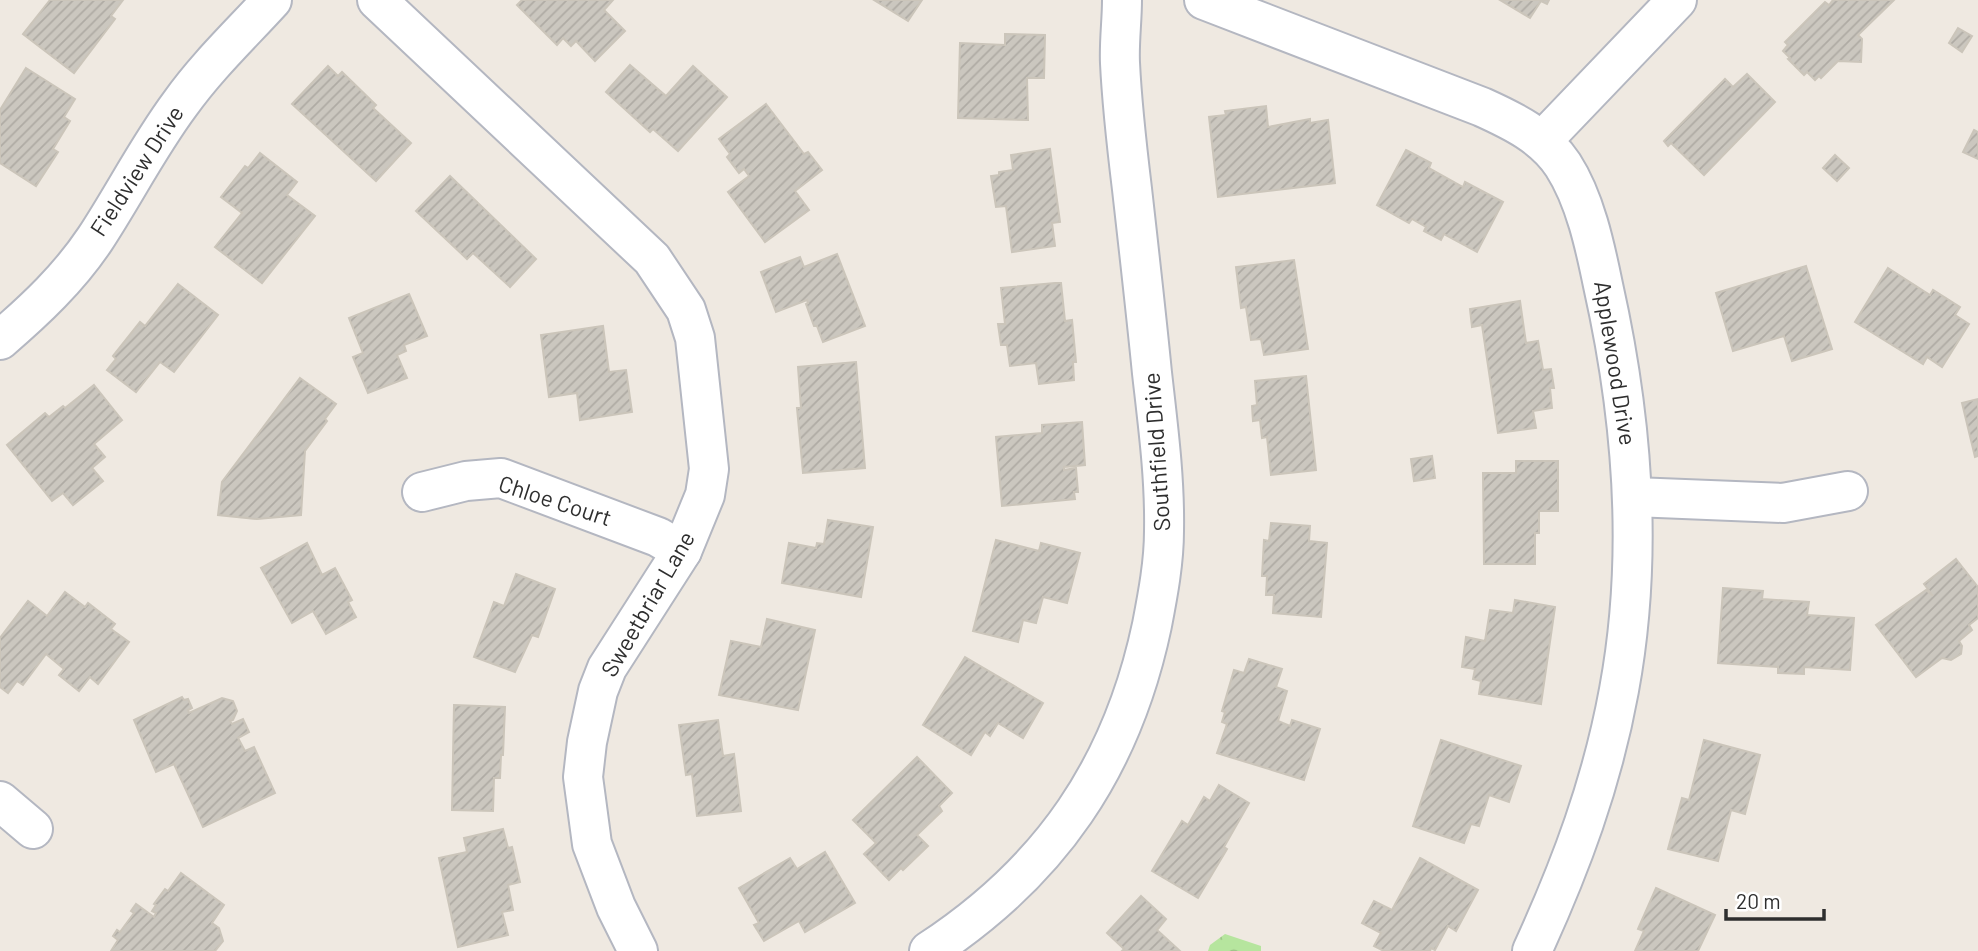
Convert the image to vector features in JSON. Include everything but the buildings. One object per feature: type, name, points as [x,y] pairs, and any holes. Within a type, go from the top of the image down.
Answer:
[{"type":"street","name":"Fieldview Drive","points":[[0,340],[40,305],[71,271],[94,240],[180,103],[272,0]]},
{"type":"street","name":"Sweetbriar Lane","points":[[377,0],[652,259],[686,310],[695,338],[709,469],[705,495],[682,551],[607,668],[598,691],[583,777],[595,853],[616,907],[638,951]]},
{"type":"street","name":"Southfield Drive","points":[[929,951],[983,912],[1023,876],[1055,839],[1086,796],[1114,748],[1133,698],[1157,601],[1164,534],[1163,470],[1125,124],[1120,62],[1122,0]]},
{"type":"street","name":"Applewood Drive","points":[[1204,0],[1517,123],[1542,141],[1563,165],[1580,202],[1598,261],[1623,386],[1634,496],[1634,558],[1619,689],[1605,756],[1587,818],[1559,892],[1532,951]]},
{"type":"street","points":[[1542,141],[1677,0]]},
{"type":"street","name":"Chloe Court","points":[[422,492],[466,481],[501,478],[658,537],[682,551]]},
{"type":"street","points":[[1634,496],[1783,503],[1848,491]]},
{"type":"street","points":[[0,802],[33,829]]},
{"type":"green space","points":[[1225,934],[1261,946],[1261,951],[1208,951],[1210,945]]}]
